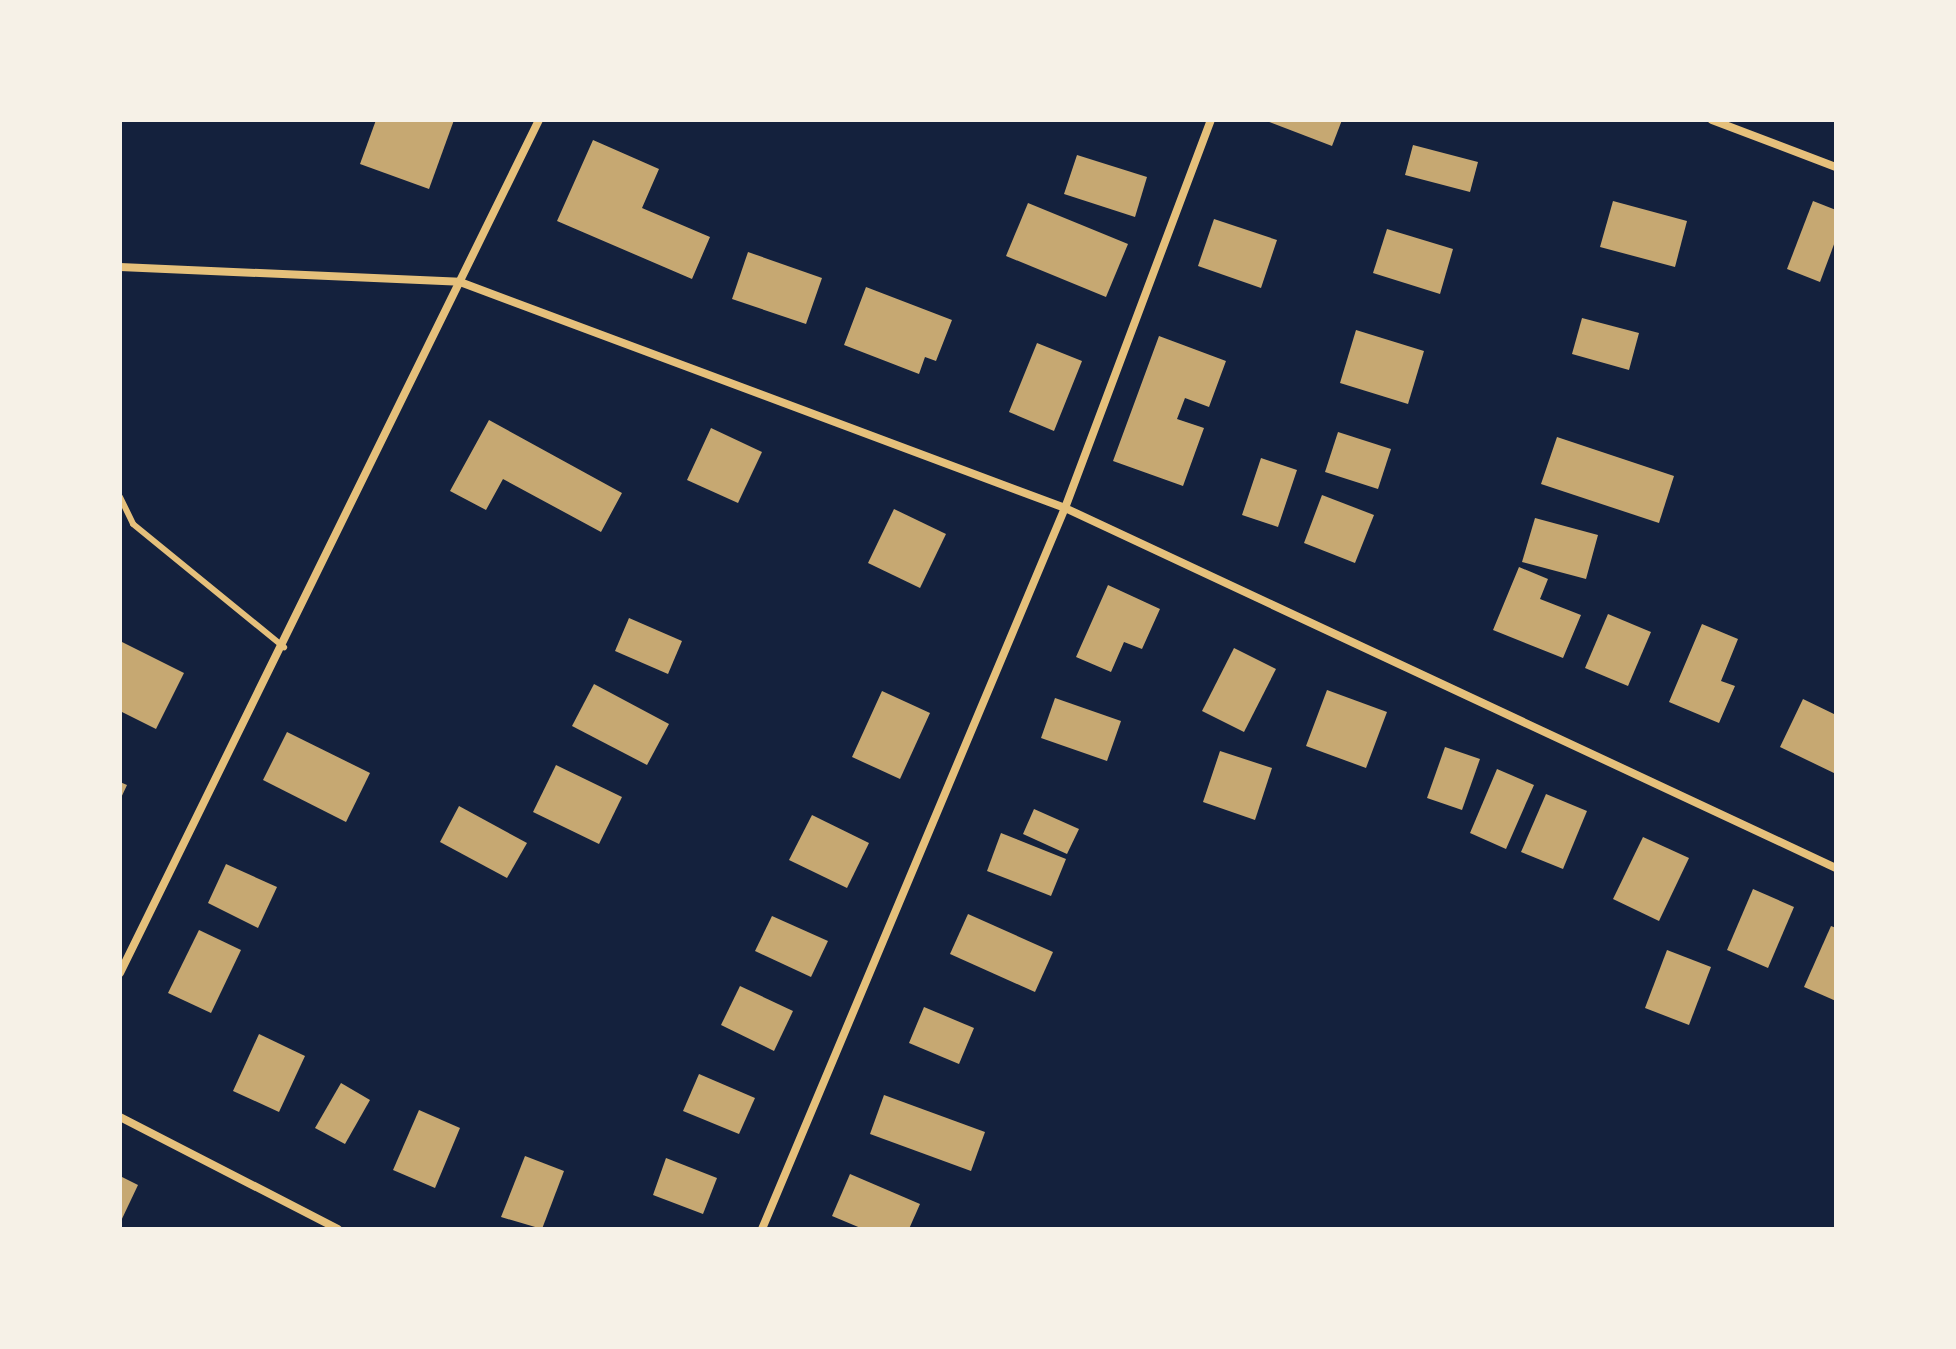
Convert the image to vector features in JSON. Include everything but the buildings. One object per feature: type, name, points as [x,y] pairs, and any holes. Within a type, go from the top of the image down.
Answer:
[{"type":"street","points":[[120,973],[284,647],[539,120]]},
{"type":"street","points":[[762,1229],[1065,508],[1211,120]]},
{"type":"street","points":[[1712,120],[1836,167]]},
{"type":"street","points":[[120,267],[460,282],[1065,508],[1836,868]]},
{"type":"street","points":[[120,1117],[338,1229]]},
{"type":"lane","points":[[120,497],[133,524],[284,647]]}]
